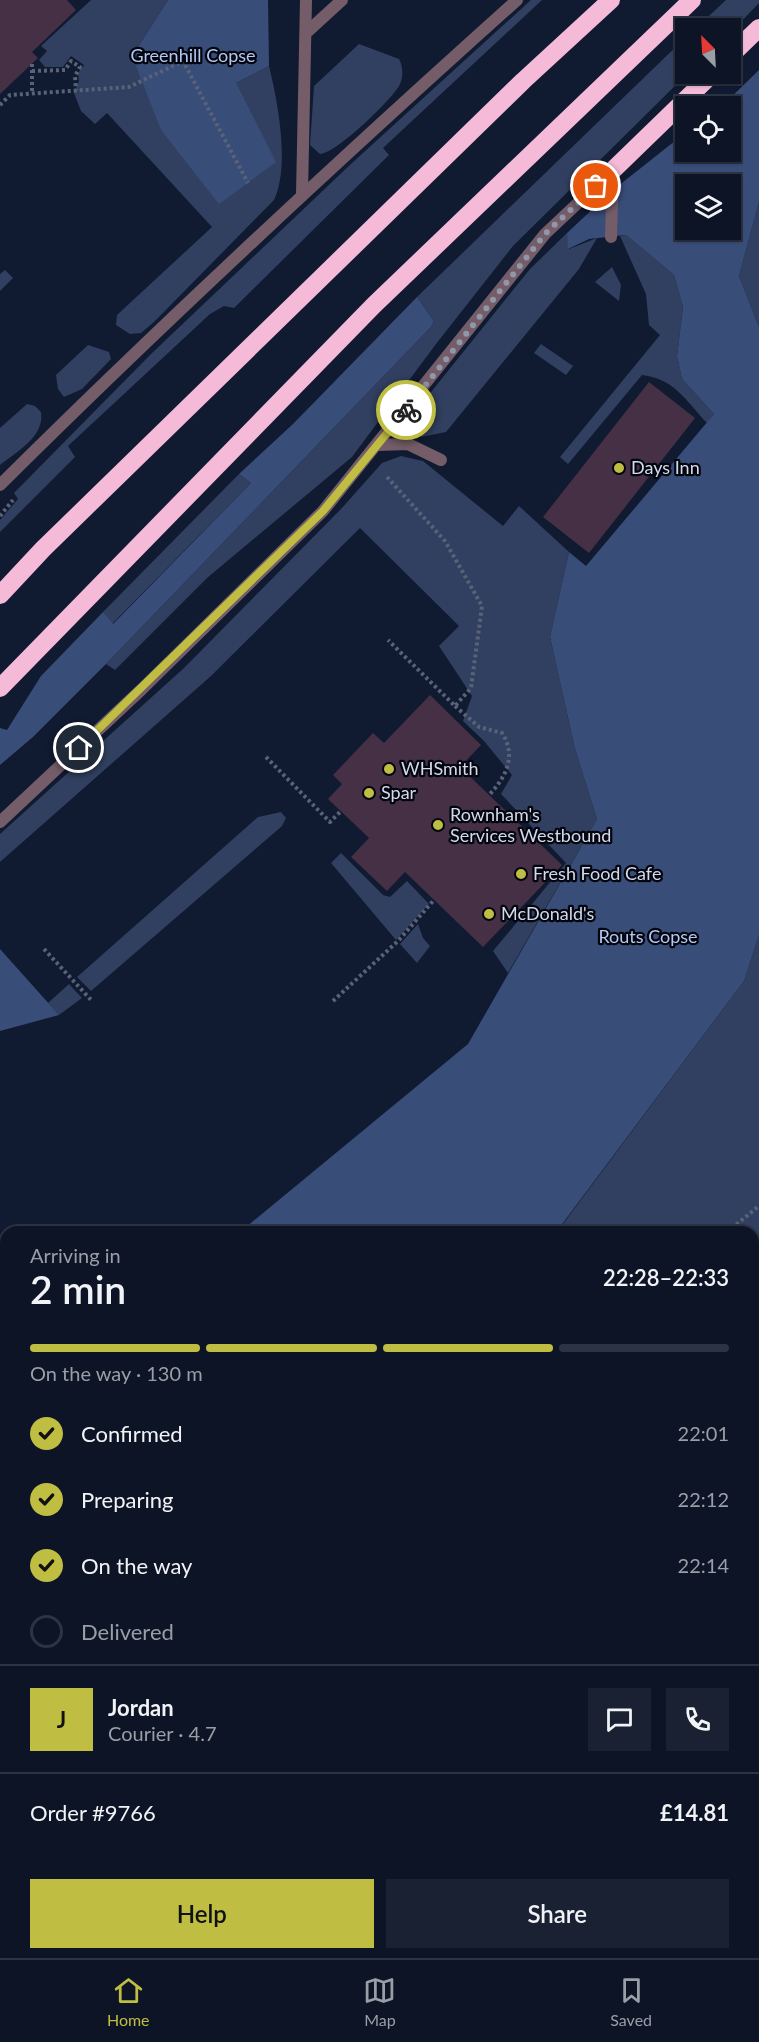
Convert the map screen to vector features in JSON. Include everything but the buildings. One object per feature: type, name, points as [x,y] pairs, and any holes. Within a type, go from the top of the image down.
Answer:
[{"type":"highway","points":[[0,595],[43,549],[506,98],[611,0]]},
{"type":"highway","points":[[0,688],[374,305],[692,0]]},
{"type":"highway","points":[[741,45],[759,28]]},
{"type":"highway","points":[[613,170],[702,84]]},
{"type":"street","points":[[302,194],[306,0]]},
{"type":"street","points":[[306,33],[342,0]]},
{"type":"street","points":[[0,485],[131,355],[302,194],[517,0]]},
{"type":"street","points":[[611,237],[613,170]]},
{"type":"street","points":[[0,822],[142,689],[348,484],[545,234],[613,170]]},
{"type":"street","points":[[378,445],[408,444],[441,460]]},
{"type":"path","points":[[32,71],[65,70],[71,61],[80,67],[75,76],[76,90]]},
{"type":"path","points":[[0,105],[10,95],[129,87],[183,61],[249,183]]},
{"type":"path","points":[[32,64],[32,93]]},
{"type":"path","points":[[387,477],[445,541],[482,606],[471,688],[455,706]]},
{"type":"path","points":[[0,516],[14,499],[9,495]]},
{"type":"path","points":[[388,640],[479,727],[502,733],[508,743],[510,756],[503,780],[489,795]]},
{"type":"path","points":[[266,757],[330,822],[341,811]]},
{"type":"path","points":[[333,1001],[398,941],[434,900]]},
{"type":"path","points":[[44,949],[93,1001]]},
{"type":"path","points":[[734,1226],[759,1206]]},
{"type":"shaded area","points":[[91,0],[168,0],[132,56],[236,83],[269,66],[279,116],[281,170],[274,200],[141,333],[130,334],[116,325],[117,315],[212,227],[107,113],[95,124],[81,111],[74,93],[79,81],[78,73],[84,65],[71,56],[63,67],[45,67],[39,60],[47,51],[41,46]]},
{"type":"shaded area","points":[[531,0],[542,0],[383,148],[389,155],[234,308],[224,306],[210,314],[68,446],[75,457],[0,532],[0,520],[18,499],[14,493],[151,354],[352,163]]},
{"type":"shaded area","points":[[726,0],[759,0],[759,3],[741,22],[741,18],[707,18]]},
{"type":"shaded area","points":[[359,44],[399,59],[402,72],[401,83],[385,103],[350,136],[320,154],[310,145],[314,86]]},
{"type":"shaded area","points":[[675,48],[675,84],[677,84],[513,246],[352,457],[207,578],[115,670],[106,664],[431,327],[434,321],[417,297]]},
{"type":"shaded area","points":[[759,202],[759,327],[739,276]]},
{"type":"shaded area","points":[[567,233],[569,249],[597,238],[579,269],[446,432],[421,437],[408,431],[407,424],[415,412],[530,269]]},
{"type":"shaded area","points":[[626,235],[674,275],[683,307],[677,356],[682,379],[714,414],[707,423],[671,386],[653,377],[642,375],[568,464],[560,457],[660,335],[649,325],[646,294],[620,236]]},
{"type":"shaded area","points":[[612,267],[621,285],[619,301],[595,282]]},
{"type":"shaded area","points":[[5,270],[13,278],[0,291],[0,274]]},
{"type":"shaded area","points":[[541,344],[573,366],[566,375],[534,353]]},
{"type":"shaded area","points":[[88,345],[109,352],[111,359],[82,389],[64,397],[58,389],[56,375]]},
{"type":"shaded area","points":[[27,404],[35,406],[41,412],[39,429],[28,443],[0,465],[0,428]]},
{"type":"shaded area","points":[[401,456],[423,461],[503,526],[519,506],[569,552],[550,637],[575,749],[597,819],[508,973],[493,951],[566,863],[501,794],[512,775],[484,741],[463,721],[472,696],[439,646],[459,626],[360,528],[211,676],[0,862],[0,834],[184,668],[341,509],[382,463]]},
{"type":"shaded area","points":[[239,474],[251,483],[112,624],[103,612]]},
{"type":"shaded area","points":[[281,812],[286,818],[282,826],[91,991],[77,977],[258,817]]},
{"type":"shaded area","points":[[341,853],[383,895],[390,897],[407,881],[429,904],[396,940],[331,863]]},
{"type":"shaded area","points":[[418,924],[423,938],[430,946],[417,963],[400,944]]},
{"type":"shaded area","points":[[759,935],[759,1226],[561,1226],[744,981]]},
{"type":"shaded area","points":[[69,984],[82,998],[59,1015],[48,1003]]},
{"type":"green space","name":"Greenhill Copse","points":[[168,0],[268,0],[269,66],[236,83],[276,162],[219,204],[161,130],[132,56]]},
{"type":"green space","name":"Routs Copse","points":[[759,70],[759,202],[739,276],[759,327],[759,935],[744,981],[561,1226],[247,1226],[468,1044],[597,819],[575,749],[550,637],[569,552],[586,566],[714,414],[682,379],[677,356],[683,307],[674,275],[626,235],[589,239],[568,249],[567,233],[613,190],[675,141],[675,162],[741,162],[741,96],[732,96]]},
{"type":"green space","points":[[417,297],[434,321],[431,327],[106,664],[33,737],[0,765],[0,728],[7,730],[41,676],[103,612],[113,624],[251,483],[239,474],[293,424]]},
{"type":"green space","points":[[0,949],[59,1015],[0,1031]]},
{"type":"way so far","points":[[406,410],[545,234],[596,186]]},
{"type":"place","name":"Days Inn","points":[[619,468]]},
{"type":"place","name":"WHSmith","points":[[389,769]]},
{"type":"place","name":"Spar","points":[[369,793]]},
{"type":"place","name":"Rownham's Services Westbound","points":[[438,825]]},
{"type":"place","name":"Fresh Food Cafe","points":[[521,874]]},
{"type":"place","name":"McDonald's","points":[[489,914]]},
{"type":"route","points":[[79,748],[189,644],[323,511],[348,484],[406,410]]}]
